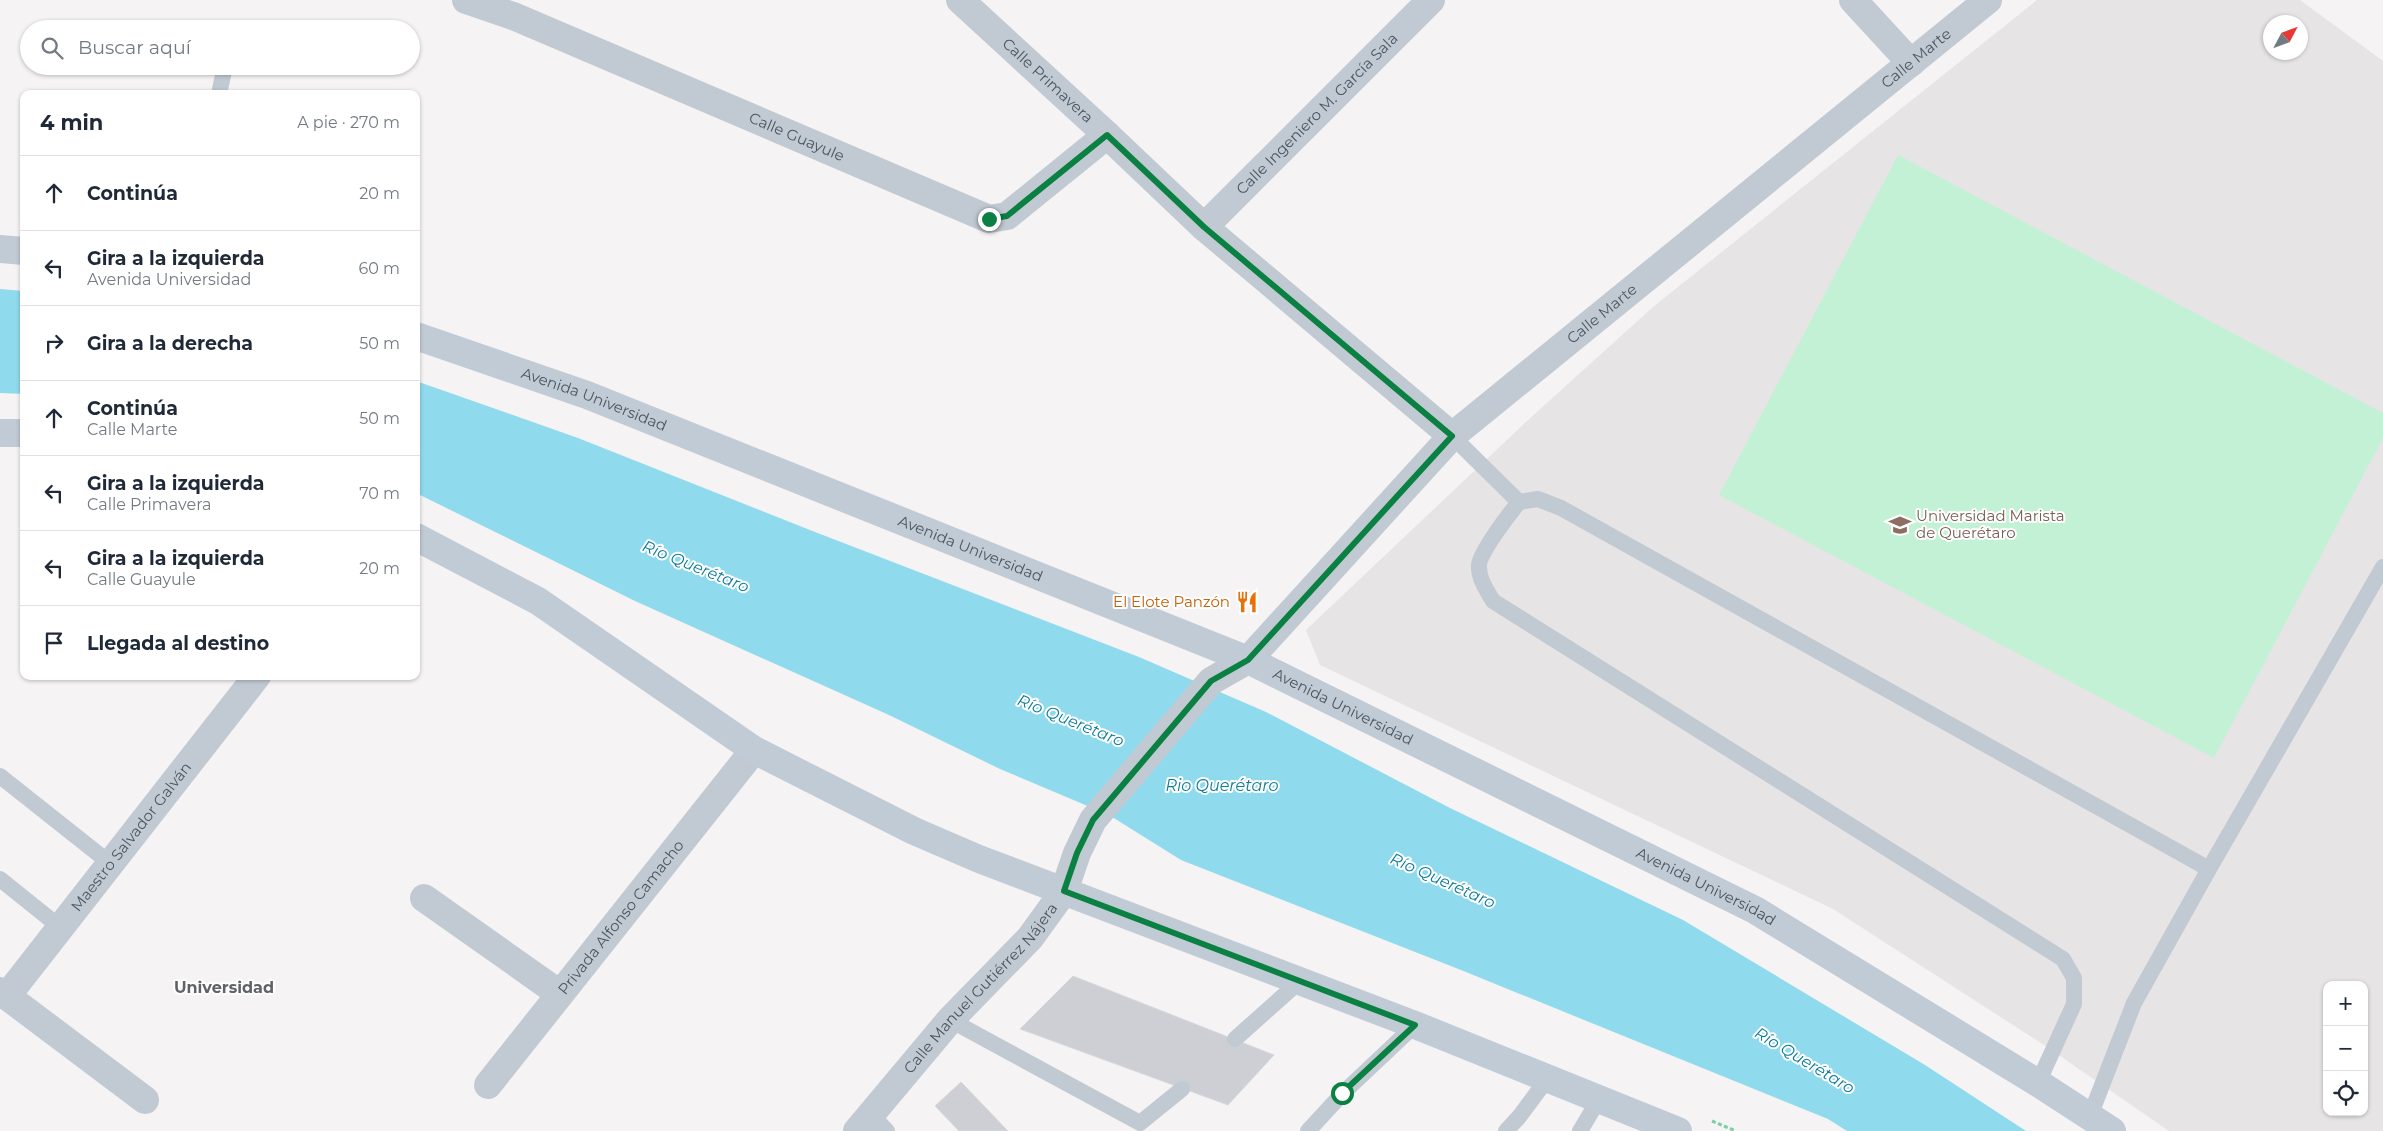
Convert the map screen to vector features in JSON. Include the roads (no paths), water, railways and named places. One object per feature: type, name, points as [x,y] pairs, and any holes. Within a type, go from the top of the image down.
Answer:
[{"type":"main road","points":[[0,249],[20,251]]},
{"type":"main road","name":"Avenida Universidad","points":[[420,337],[587,395],[1248,660],[1755,910],[2038,1083],[2112,1131]]},
{"type":"main road","points":[[0,433],[20,433]]},
{"type":"main road","points":[[420,539],[538,600],[754,750],[914,831],[979,859],[1415,1025],[1600,1098],[1640,1124],[1678,1131]]},
{"type":"street","name":"Calle Guayule","points":[[466,0],[504,8],[989,219],[1007,216],[1107,135]]},
{"type":"street","name":"Calle Primavera","points":[[960,0],[1204,227],[1452,436]]},
{"type":"street","name":"Calle Ingeniero M. García Sala","points":[[1204,227],[1431,0]]},
{"type":"street","points":[[1853,0],[1911,63]]},
{"type":"street","name":"Calle Marte","points":[[1248,660],[1452,436],[1988,0]]},
{"type":"street","name":"Calle Manuel Gutiérrez Nájera","points":[[872,1125],[950,1020],[1030,938],[1064,891],[1077,853],[1093,820],[1211,681],[1248,660]]},
{"type":"street","name":"Maestro Salvador Galván","points":[[4,994],[61,928],[254,680]]},
{"type":"street","name":"Privada Alfonso Camacho","points":[[488,1085],[754,750]]},
{"type":"street","points":[[424,898],[560,994]]},
{"type":"street","points":[[4,994],[146,1100]]},
{"type":"lane","points":[[220,90],[223,75]]},
{"type":"lane","points":[[1452,436],[1519,502]]},
{"type":"lane","points":[[2038,1083],[2074,1004],[2074,978],[2063,959],[1493,602],[1482,582],[1478,564],[1502,522],[1519,502],[1538,499],[1561,508],[2208,869]]},
{"type":"lane","points":[[2090,1116],[2134,1004],[2208,869],[2383,567]]},
{"type":"lane","points":[[0,776],[111,864]]},
{"type":"lane","points":[[0,879],[61,928]]},
{"type":"lane","points":[[1235,1040],[1300,981]]},
{"type":"lane","points":[[950,1020],[1140,1124],[1182,1089]]},
{"type":"lane","points":[[1308,1131],[1342,1093],[1415,1025]]},
{"type":"lane","points":[[1506,1131],[1548,1078]]},
{"type":"lane","points":[[1580,1131],[1600,1098]]},
{"type":"water","points":[[0,289],[20,291],[20,394],[0,393]]},
{"type":"water","name":"Rio Querétaro","points":[[420,382],[578,438],[1139,657],[1266,712],[1450,808],[1683,920],[1925,1065],[2026,1131],[1847,1131],[1828,1119],[1461,970],[1181,860],[1109,815],[1000,769],[889,715],[635,601],[420,495]]},
{"type":"place","name":"Universidad Marista de Querétaro","points":[[1900,525]]},
{"type":"place","name":"El Elote Panzón","points":[[1247,602]]},
{"type":"district","name":"Universidad","points":[[224,987]]},
{"type":"water label","name":"Río Querétaro","points":[[696,566]]},
{"type":"water label","name":"Río Querétaro","points":[[1071,720]]},
{"type":"water label","name":"Río Querétaro","points":[[1443,880]]},
{"type":"water label","name":"Río Querétaro","points":[[1805,1060]]}]
